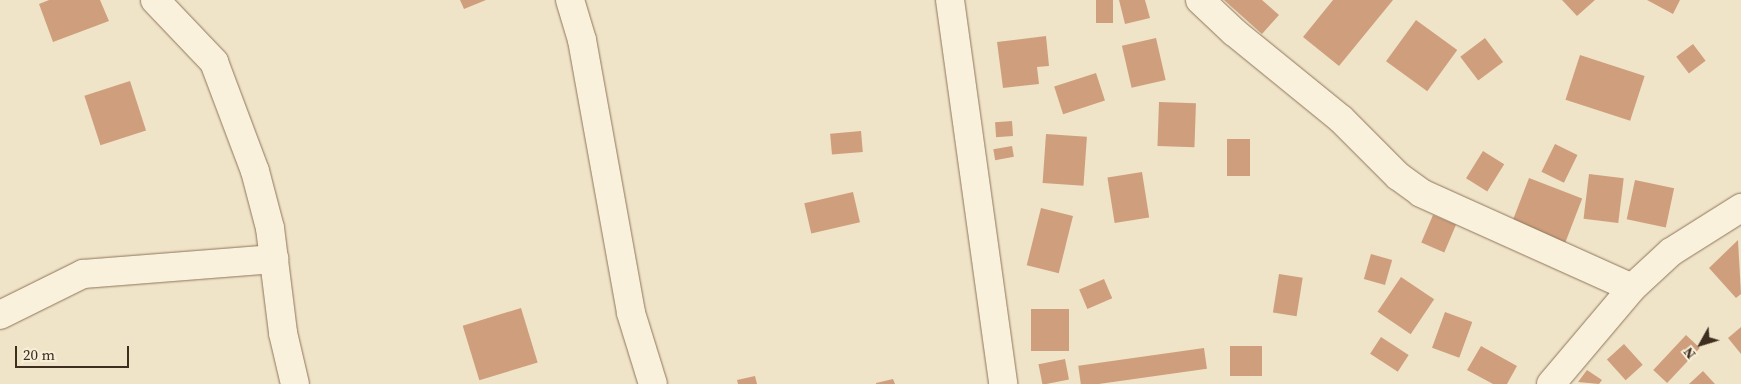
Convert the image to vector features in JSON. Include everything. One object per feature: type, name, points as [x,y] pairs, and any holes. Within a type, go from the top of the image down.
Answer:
[{"type":"street","points":[[154,0],[214,62],[255,171],[270,228],[283,333],[296,384]]},
{"type":"street","points":[[570,0],[582,40],[631,313],[654,384]]},
{"type":"street","points":[[950,0],[1003,384]]},
{"type":"street","points":[[1200,0],[1234,32],[1341,119],[1398,176],[1421,193],[1632,288]]},
{"type":"street","points":[[1551,384],[1632,288],[1671,252],[1741,208]]},
{"type":"street","points":[[0,315],[83,274],[274,259]]},
{"type":"building","points":[[49,0],[100,0],[109,21],[53,42],[39,4]]},
{"type":"building","points":[[460,0],[486,0],[464,9]]},
{"type":"building","points":[[1096,0],[1113,0],[1113,23],[1096,23]]},
{"type":"building","points":[[1119,0],[1145,0],[1150,18],[1125,24]]},
{"type":"building","points":[[1224,0],[1262,0],[1279,15],[1262,34]]},
{"type":"building","points":[[1333,0],[1393,0],[1339,66],[1303,37]]},
{"type":"building","points":[[1562,0],[1595,0],[1577,16]]},
{"type":"building","points":[[1647,0],[1680,0],[1673,14]]},
{"type":"building","points":[[1416,20],[1457,50],[1427,91],[1386,61]]},
{"type":"building","points":[[1046,36],[1049,66],[1037,67],[1039,84],[1003,88],[997,42]]},
{"type":"building","points":[[1156,38],[1166,80],[1132,88],[1122,46]]},
{"type":"building","points":[[1485,38],[1503,62],[1478,81],[1460,57]]},
{"type":"building","points":[[1693,44],[1706,61],[1689,73],[1676,57]]},
{"type":"building","points":[[1580,55],[1645,76],[1630,121],[1565,100]]},
{"type":"building","points":[[1096,73],[1105,101],[1063,114],[1054,87]]},
{"type":"building","points":[[130,81],[146,130],[100,145],[84,96]]},
{"type":"building","points":[[1159,102],[1196,103],[1194,147],[1157,146]]},
{"type":"building","points":[[1012,121],[1013,136],[996,137],[995,122]]},
{"type":"building","points":[[861,131],[863,152],[832,155],[830,134]]},
{"type":"building","points":[[1046,134],[1087,137],[1083,186],[1043,183]]},
{"type":"building","points":[[1227,139],[1250,139],[1250,176],[1227,176]]},
{"type":"building","points":[[1555,144],[1577,155],[1564,183],[1541,172]]},
{"type":"building","points":[[1012,146],[1014,157],[995,160],[993,149]]},
{"type":"building","points":[[1483,151],[1504,164],[1487,191],[1466,178]]},
{"type":"building","points":[[1142,172],[1149,217],[1115,223],[1107,177]]},
{"type":"building","points":[[1589,174],[1624,178],[1618,223],[1584,219]]},
{"type":"building","points":[[1529,178],[1582,198],[1565,244],[1511,224]]},
{"type":"building","points":[[1635,180],[1674,188],[1666,227],[1627,219]]},
{"type":"building","points":[[853,192],[860,222],[811,233],[804,203]]},
{"type":"building","points":[[1041,208],[1073,216],[1059,273],[1027,265]]},
{"type":"building","points":[[1433,215],[1456,225],[1444,252],[1421,243]]},
{"type":"building","points":[[1738,240],[1741,294],[1736,298],[1709,268]]},
{"type":"building","points":[[1371,254],[1392,260],[1385,285],[1364,279]]},
{"type":"building","points":[[1279,274],[1303,278],[1297,316],[1273,313]]},
{"type":"building","points":[[1401,277],[1434,299],[1411,334],[1378,312]]},
{"type":"building","points":[[1104,279],[1112,298],[1087,309],[1079,290]]},
{"type":"building","points":[[521,308],[538,363],[479,380],[463,326]]},
{"type":"building","points":[[1031,309],[1069,309],[1069,351],[1031,351]]},
{"type":"building","points":[[1445,312],[1472,322],[1459,358],[1432,348]]},
{"type":"building","points":[[1741,327],[1741,354],[1728,338]]},
{"type":"building","points":[[1686,335],[1700,348],[1667,383],[1653,370]]},
{"type":"building","points":[[1381,337],[1409,355],[1398,372],[1370,354]]},
{"type":"building","points":[[1624,344],[1643,365],[1626,380],[1607,359]]},
{"type":"building","points":[[1230,346],[1262,346],[1262,376],[1230,376]]},
{"type":"building","points":[[1481,346],[1517,366],[1507,384],[1493,384],[1467,370]]},
{"type":"building","points":[[1204,348],[1207,369],[1099,384],[1081,384],[1078,366]]},
{"type":"building","points":[[1065,359],[1069,380],[1042,384],[1038,364]]},
{"type":"building","points":[[1587,370],[1602,380],[1599,384],[1578,382]]},
{"type":"building","points":[[1703,371],[1715,384],[1689,384]]},
{"type":"building","points":[[755,376],[757,384],[738,384],[737,380]]},
{"type":"building","points":[[893,379],[895,384],[876,384],[876,383]]}]
